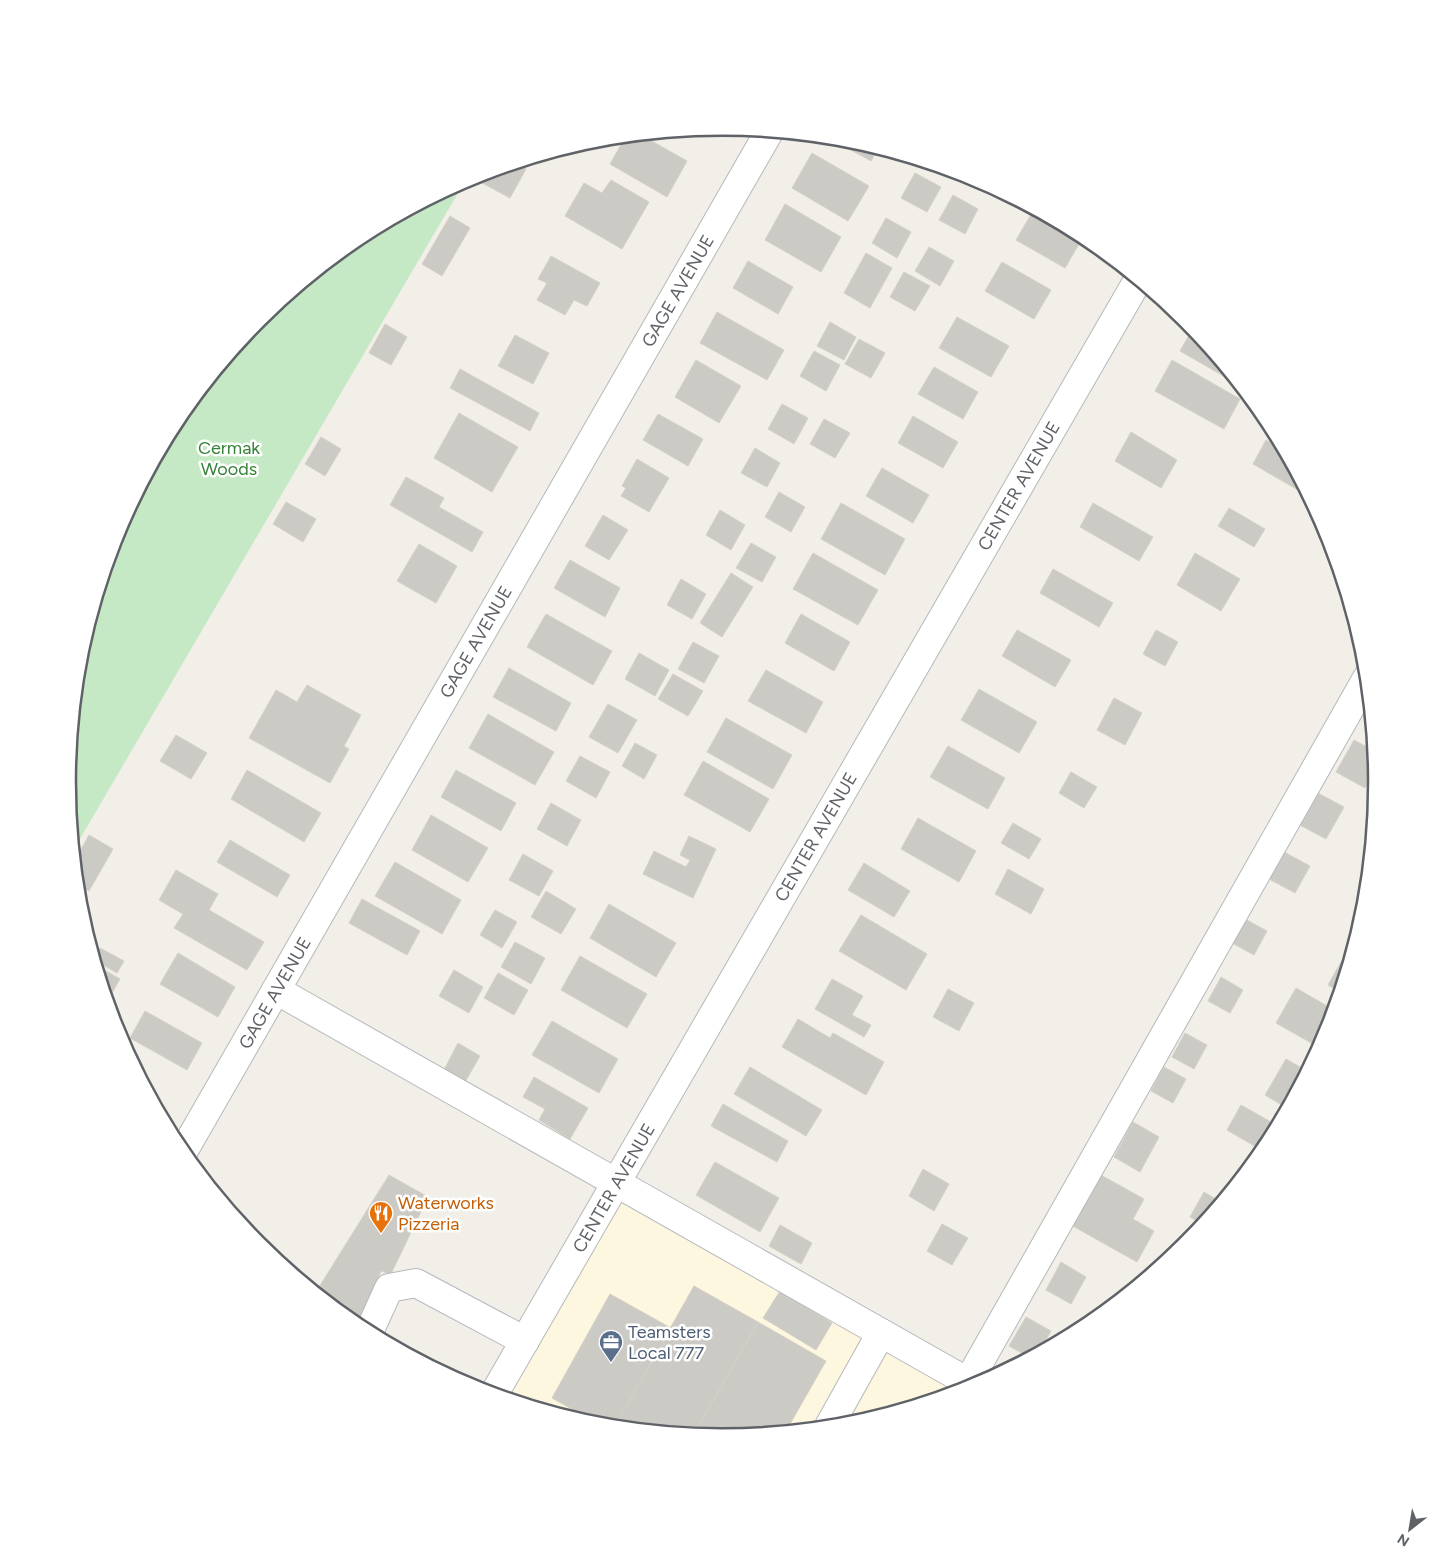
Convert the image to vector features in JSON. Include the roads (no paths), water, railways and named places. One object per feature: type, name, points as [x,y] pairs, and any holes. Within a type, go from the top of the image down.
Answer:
[{"type":"street","name":"GAGE AVENUE","points":[[187,1144],[766,137]]},
{"type":"street","name":"CENTER AVENUE","points":[[498,1388],[1135,285]]},
{"type":"street","points":[[976,1376],[1361,688]]},
{"type":"street","points":[[276,990],[966,1381]]},
{"type":"street","points":[[372,1325],[389,1288],[416,1283],[525,1341]]},
{"type":"street","points":[[833,1419],[881,1333]]},
{"type":"place","name":"Waterworks Pizzeria","points":[[381,1234]]},
{"type":"place","name":"Teamsters Local 777","points":[[611,1363]]},
{"type":"park label","name":"Cermak Woods","points":[[229,458]]}]
